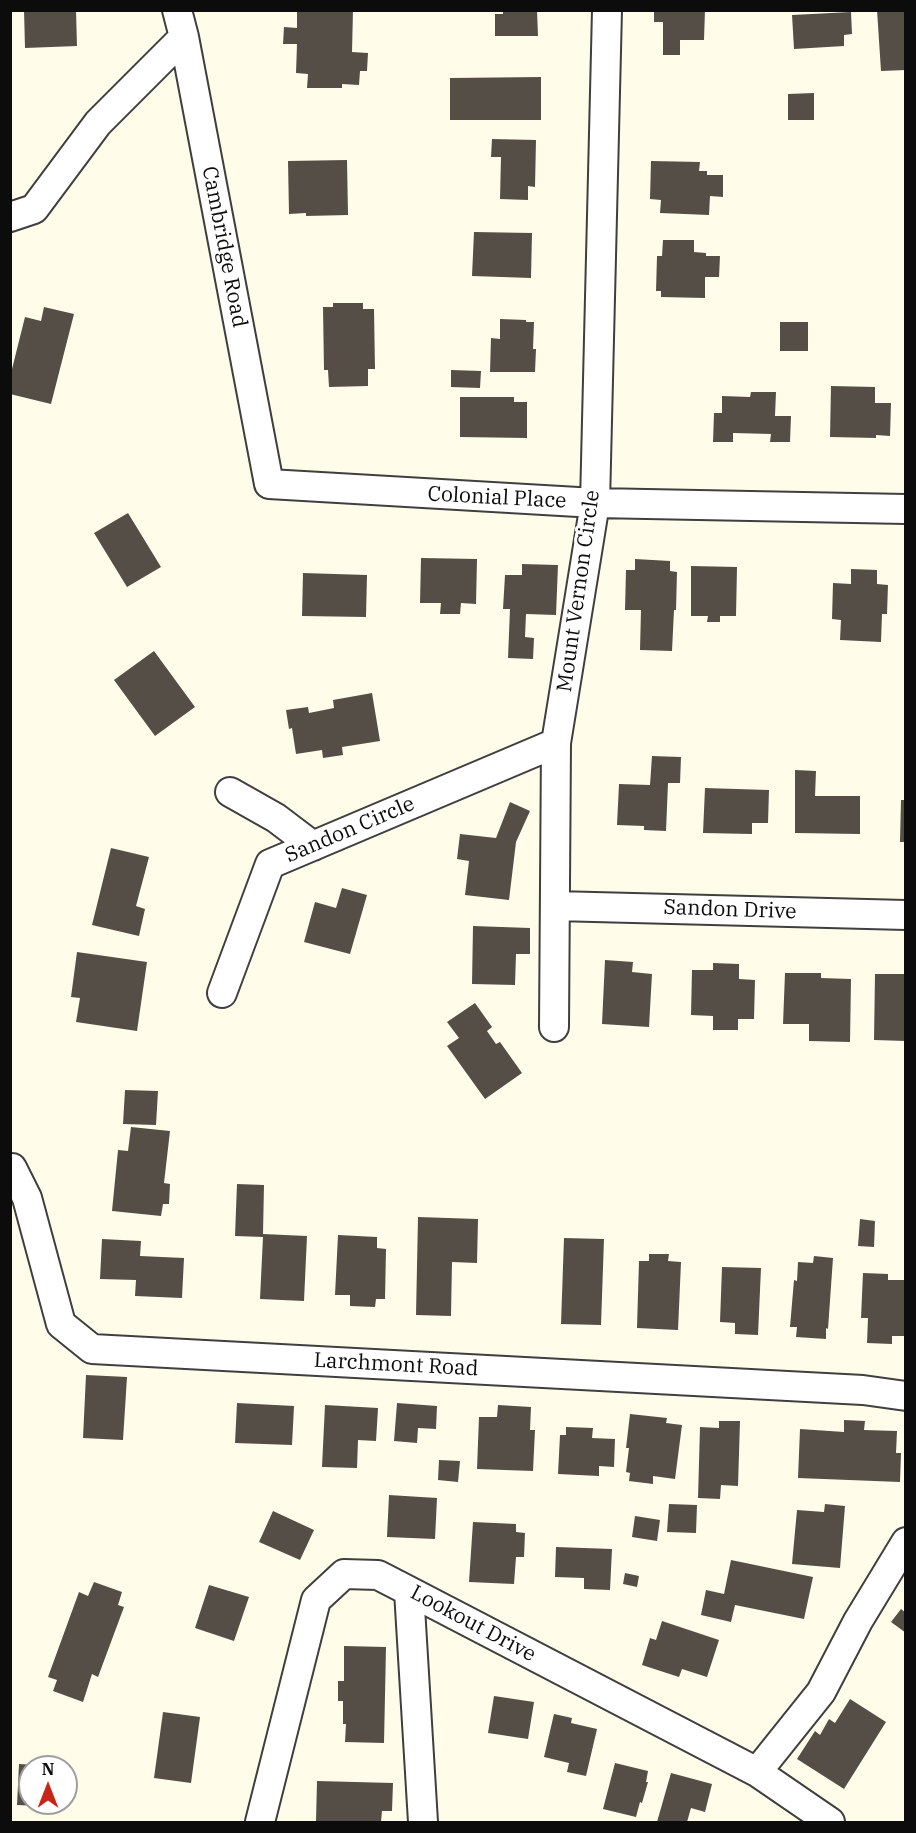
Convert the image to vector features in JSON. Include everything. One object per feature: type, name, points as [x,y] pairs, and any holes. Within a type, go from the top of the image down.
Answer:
[{"type":"street","name":"Mount Vernon Circle","points":[[554,1027],[556,743],[595,503],[607,10]]},
{"type":"street","points":[[10,217],[34,209],[98,123],[180,24]]},
{"type":"street","name":"Cambridge Road","points":[[180,24],[269,484]]},
{"type":"street","name":"Colonial Place","points":[[269,484],[595,503],[906,509]]},
{"type":"street","name":"Sandon Circle","points":[[222,993],[270,864],[556,743]]},
{"type":"street","points":[[230,792],[276,818],[313,846]]},
{"type":"street","name":"Sandon Drive","points":[[555,906],[906,915]]},
{"type":"street","name":"Larchmont Road","points":[[10,1168],[27,1198],[61,1324],[92,1349],[852,1390],[906,1396]]},
{"type":"street","points":[[757,1772],[821,1692],[858,1621],[906,1542]]},
{"type":"street","name":"Lookout Drive","points":[[260,1822],[316,1600],[344,1574],[378,1575],[757,1772],[830,1822]]},
{"type":"street","points":[[409,1591],[423,1822]]},
{"type":"building","points":[[24,10],[76,10],[77,46],[25,48]]},
{"type":"building","points":[[297,10],[353,10],[352,52],[368,53],[367,71],[360,71],[359,85],[342,84],[342,88],[307,88],[308,74],[296,73],[297,44],[283,44],[284,27],[297,28]]},
{"type":"building","points":[[503,10],[537,10],[538,36],[495,36],[495,14],[503,14]]},
{"type":"building","points":[[654,10],[705,10],[704,40],[680,40],[680,55],[663,55],[663,22],[654,22]]},
{"type":"building","points":[[877,10],[906,10],[906,70],[881,71]]},
{"type":"building","points":[[851,12],[852,34],[844,35],[844,46],[794,49],[792,15]]},
{"type":"building","points":[[541,77],[541,120],[450,120],[450,78]]},
{"type":"building","points":[[814,93],[814,120],[788,120],[788,94]]},
{"type":"building","points":[[492,139],[536,140],[535,187],[528,186],[528,200],[500,199],[501,157],[491,157]]},
{"type":"building","points":[[347,160],[348,215],[289,214],[288,161]]},
{"type":"building","points":[[651,161],[700,162],[699,171],[707,171],[707,175],[723,175],[723,197],[710,196],[709,215],[660,213],[661,200],[650,199]]},
{"type":"building","points":[[474,232],[532,233],[531,278],[472,276]]},
{"type":"building","points":[[663,240],[694,240],[694,252],[706,253],[706,256],[720,256],[719,277],[705,277],[705,298],[661,297],[661,291],[656,291],[657,256],[662,256]]},
{"type":"building","points":[[333,303],[363,303],[363,309],[374,309],[375,369],[368,369],[368,386],[329,387],[328,370],[324,370],[323,307],[333,307]]},
{"type":"building","points":[[44,307],[74,314],[51,404],[10,394],[10,377],[25,317],[41,321]]},
{"type":"building","points":[[500,319],[534,322],[535,372],[490,372],[491,338],[500,339]]},
{"type":"building","points":[[780,322],[808,322],[808,351],[780,351]]},
{"type":"building","points":[[451,370],[481,371],[480,388],[451,387]]},
{"type":"building","points":[[831,386],[875,387],[875,403],[891,403],[890,436],[830,437]]},
{"type":"building","points":[[751,392],[776,392],[775,416],[791,416],[790,442],[770,442],[771,434],[733,433],[733,442],[713,442],[714,413],[722,413],[722,396],[750,397]]},
{"type":"building","points":[[460,397],[514,397],[514,402],[527,402],[527,438],[460,437]]},
{"type":"building","points":[[128,513],[161,567],[127,587],[94,533]]},
{"type":"building","points":[[421,558],[477,559],[476,604],[461,603],[460,614],[440,614],[441,603],[420,603]]},
{"type":"building","points":[[635,559],[670,561],[670,571],[677,572],[672,651],[640,650],[641,610],[625,610],[626,570],[635,570]]},
{"type":"building","points":[[522,564],[558,565],[556,615],[526,614],[525,637],[534,638],[533,659],[508,658],[510,609],[503,609],[505,575],[522,575]]},
{"type":"building","points":[[691,566],[737,567],[736,616],[720,616],[720,622],[707,622],[708,616],[691,616]]},
{"type":"building","points":[[851,569],[877,570],[877,584],[888,585],[887,614],[882,614],[881,642],[840,640],[841,620],[832,619],[833,583],[851,584]]},
{"type":"building","points":[[303,573],[367,575],[366,617],[302,616]]},
{"type":"building","points":[[154,651],[195,707],[155,736],[114,680]]},
{"type":"building","points":[[372,693],[380,741],[342,747],[343,755],[323,758],[322,750],[296,754],[292,728],[289,729],[286,710],[308,707],[309,713],[334,708],[333,700]]},
{"type":"building","points":[[652,756],[681,757],[680,783],[668,783],[666,831],[644,830],[644,826],[617,825],[619,784],[650,785]]},
{"type":"building","points":[[795,770],[816,771],[815,796],[860,796],[860,834],[795,833]]},
{"type":"building","points":[[705,788],[769,790],[768,823],[752,823],[752,834],[703,833]]},
{"type":"building","points":[[901,800],[906,800],[906,842],[900,842]]},
{"type":"building","points":[[510,802],[530,811],[516,842],[509,900],[465,895],[469,861],[457,859],[460,834],[496,838]]},
{"type":"building","points":[[111,848],[149,857],[136,906],[145,909],[139,936],[92,925]]},
{"type":"building","points":[[342,888],[367,895],[350,954],[304,942],[315,902],[336,908]]},
{"type":"building","points":[[473,926],[530,928],[530,954],[516,954],[515,985],[472,984]]},
{"type":"building","points":[[77,952],[147,962],[137,1031],[76,1022],[80,998],[71,997]]},
{"type":"building","points":[[605,960],[633,962],[632,972],[652,974],[649,1027],[602,1024]]},
{"type":"building","points":[[713,963],[739,964],[739,979],[755,980],[754,1019],[738,1019],[738,1030],[713,1030],[713,1016],[691,1015],[692,970],[713,970]]},
{"type":"building","points":[[785,973],[821,973],[821,978],[851,979],[850,1042],[809,1041],[809,1024],[783,1024]]},
{"type":"building","points":[[875,974],[906,974],[906,1041],[874,1040]]},
{"type":"building","points":[[475,1003],[492,1027],[487,1031],[496,1044],[500,1042],[522,1073],[485,1099],[447,1046],[459,1038],[447,1022]]},
{"type":"building","points":[[125,1090],[158,1091],[156,1125],[123,1124]]},
{"type":"building","points":[[131,1127],[170,1131],[164,1183],[170,1184],[169,1204],[163,1204],[161,1216],[112,1211],[118,1150],[128,1151]]},
{"type":"building","points":[[237,1184],[264,1185],[263,1234],[307,1236],[304,1301],[260,1299],[263,1237],[235,1236]]},
{"type":"building","points":[[418,1217],[478,1219],[477,1263],[452,1262],[451,1316],[416,1315]]},
{"type":"building","points":[[860,1219],[875,1221],[874,1247],[858,1246]]},
{"type":"building","points":[[338,1235],[377,1237],[377,1248],[386,1249],[385,1299],[376,1299],[375,1307],[350,1306],[350,1295],[335,1295]]},
{"type":"building","points":[[564,1238],[604,1239],[601,1325],[561,1324]]},
{"type":"building","points":[[102,1239],[141,1241],[140,1256],[184,1258],[182,1298],[135,1296],[136,1280],[100,1279]]},
{"type":"building","points":[[649,1254],[669,1254],[668,1261],[681,1262],[678,1330],[637,1328],[639,1261],[649,1261]]},
{"type":"building","points":[[814,1256],[833,1258],[826,1339],[796,1337],[797,1327],[790,1327],[798,1262],[813,1263]]},
{"type":"building","points":[[722,1267],[761,1268],[758,1335],[735,1334],[735,1323],[720,1322]]},
{"type":"building","points":[[863,1273],[888,1274],[888,1280],[906,1280],[906,1336],[892,1336],[892,1344],[867,1343],[868,1318],[861,1318]]},
{"type":"building","points":[[86,1375],[127,1377],[123,1440],[83,1438]]},
{"type":"building","points":[[237,1403],[294,1406],[292,1445],[235,1443]]},
{"type":"building","points":[[397,1403],[437,1406],[436,1429],[418,1428],[417,1443],[394,1441]]},
{"type":"building","points":[[325,1405],[378,1408],[376,1441],[358,1440],[357,1468],[322,1467]]},
{"type":"building","points":[[498,1405],[531,1407],[530,1430],[535,1430],[533,1471],[477,1469],[479,1417],[497,1417]]},
{"type":"building","points":[[630,1414],[667,1418],[666,1423],[682,1425],[675,1479],[653,1476],[653,1484],[629,1481],[630,1473],[626,1472],[629,1448],[626,1448]]},
{"type":"building","points":[[844,1420],[865,1421],[864,1430],[897,1431],[896,1453],[901,1453],[900,1482],[798,1478],[800,1429],[844,1432]]},
{"type":"building","points":[[719,1421],[740,1421],[738,1486],[721,1485],[720,1499],[698,1498],[700,1427],[719,1428]]},
{"type":"building","points":[[566,1427],[593,1428],[592,1438],[615,1439],[614,1467],[599,1466],[599,1476],[558,1474],[560,1435],[566,1435]]},
{"type":"building","points":[[439,1460],[460,1461],[458,1482],[438,1480]]},
{"type":"building","points":[[389,1495],[437,1498],[435,1539],[387,1537]]},
{"type":"building","points":[[669,1504],[697,1505],[696,1533],[667,1532]]},
{"type":"building","points":[[825,1504],[845,1506],[840,1568],[792,1564],[797,1510],[824,1512]]},
{"type":"building","points":[[273,1511],[314,1530],[300,1560],[259,1542]]},
{"type":"building","points":[[635,1516],[660,1520],[657,1541],[632,1537]]},
{"type":"building","points":[[473,1522],[516,1524],[516,1532],[525,1533],[524,1557],[516,1557],[514,1584],[469,1582]]},
{"type":"building","points":[[556,1547],[612,1549],[610,1590],[584,1589],[584,1578],[555,1577]]},
{"type":"building","points":[[731,1560],[813,1577],[804,1619],[735,1605],[731,1622],[701,1615],[706,1590],[724,1594]]},
{"type":"building","points":[[625,1573],[639,1576],[637,1587],[623,1584]]},
{"type":"building","points":[[94,1582],[122,1592],[118,1605],[124,1607],[98,1677],[92,1674],[83,1702],[53,1691],[57,1680],[48,1677],[79,1592],[88,1596]]},
{"type":"building","points":[[209,1585],[249,1597],[234,1641],[195,1628]]},
{"type":"building","points":[[901,1609],[906,1613],[906,1633],[891,1622]]},
{"type":"building","points":[[662,1621],[719,1640],[707,1677],[682,1669],[679,1677],[642,1665],[650,1638],[656,1640]]},
{"type":"building","points":[[344,1646],[386,1647],[384,1743],[345,1742],[346,1724],[343,1724],[343,1701],[338,1701],[338,1681],[344,1681]]},
{"type":"building","points":[[494,1696],[534,1702],[528,1739],[488,1733]]},
{"type":"building","points":[[850,1699],[886,1722],[844,1789],[797,1759],[815,1731],[820,1735],[829,1719],[835,1723]]},
{"type":"building","points":[[163,1712],[200,1717],[191,1783],[154,1778]]},
{"type":"building","points":[[554,1714],[572,1718],[571,1723],[597,1729],[586,1776],[567,1772],[569,1763],[544,1757]]},
{"type":"building","points":[[615,1763],[648,1771],[646,1782],[648,1782],[636,1817],[603,1809]]},
{"type":"building","points":[[671,1773],[712,1784],[705,1812],[691,1808],[687,1822],[657,1822]]},
{"type":"building","points":[[317,1781],[393,1783],[392,1811],[382,1811],[381,1822],[316,1821]]}]
